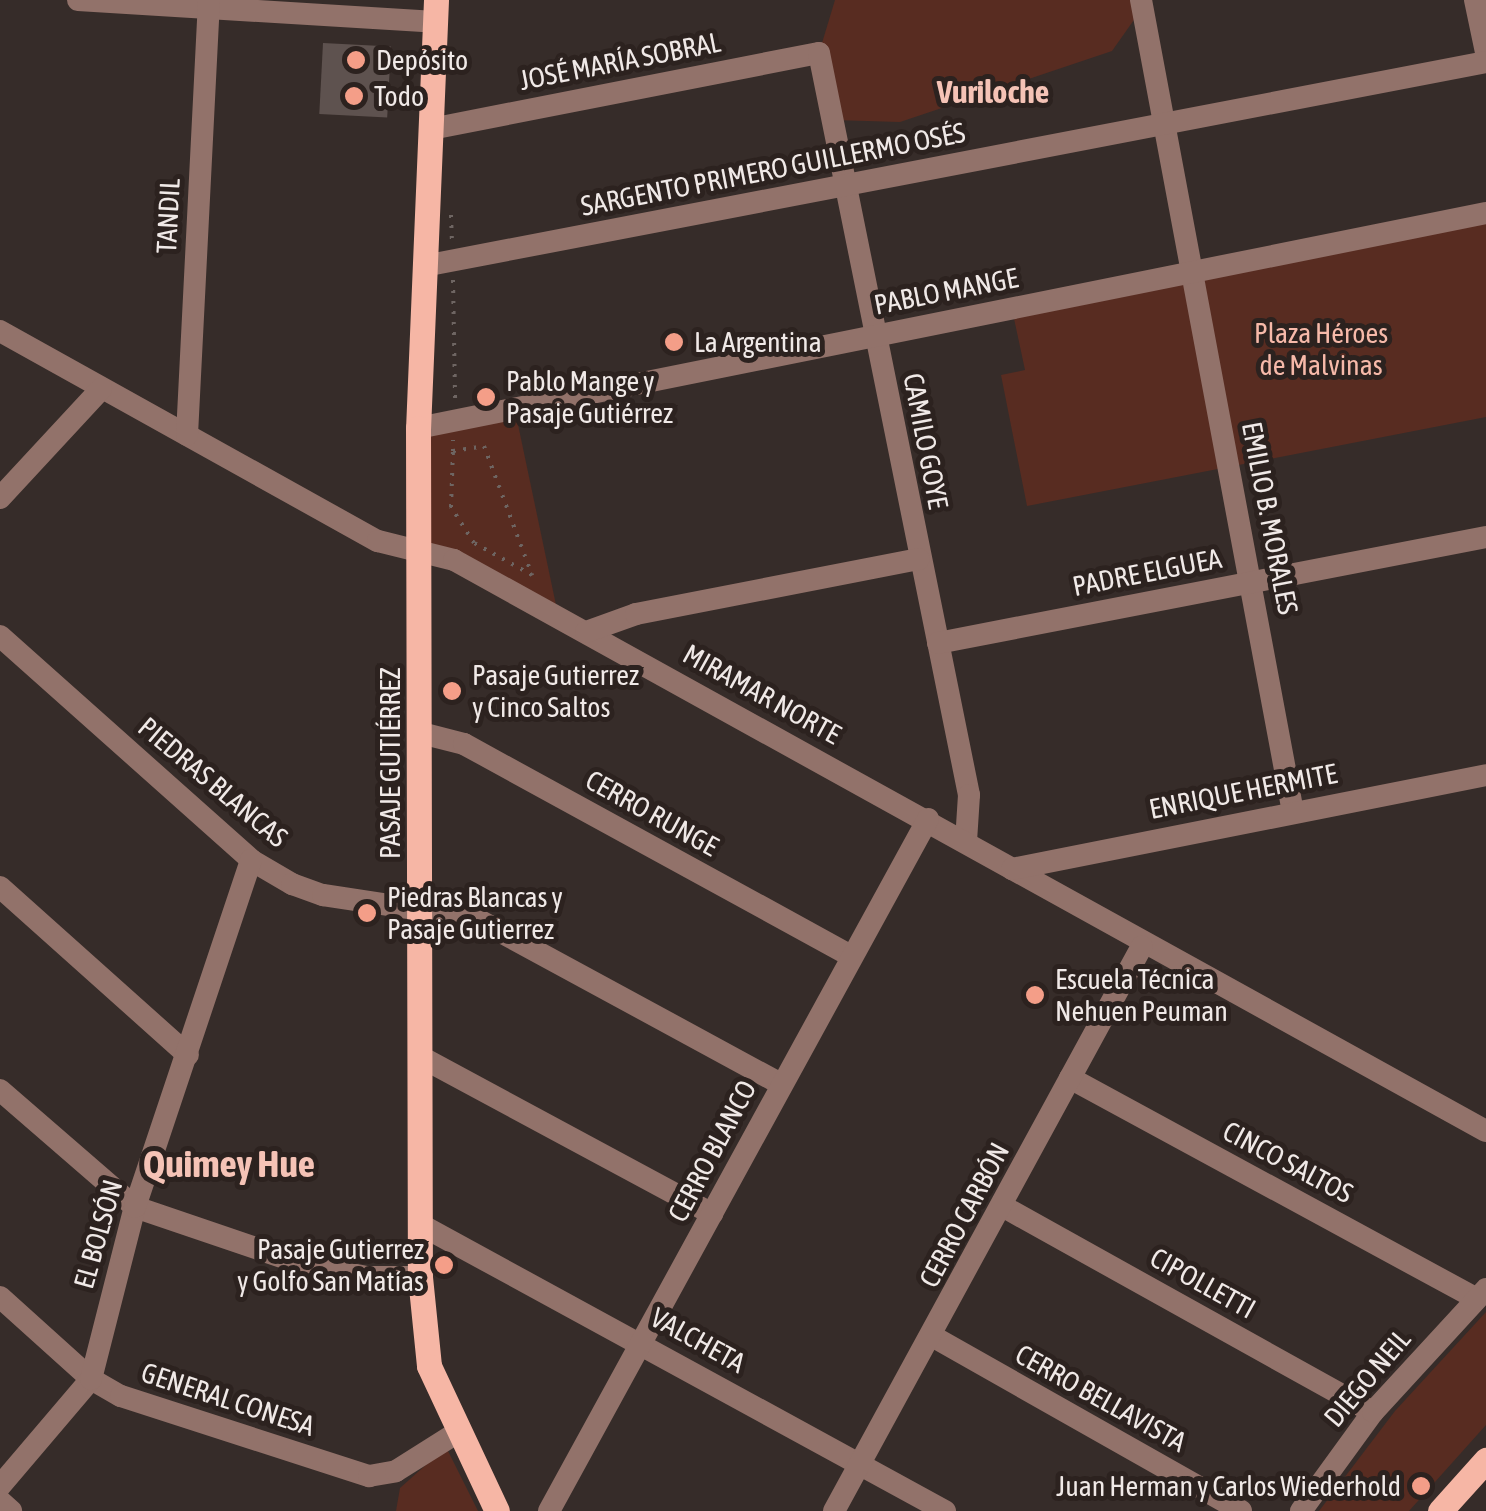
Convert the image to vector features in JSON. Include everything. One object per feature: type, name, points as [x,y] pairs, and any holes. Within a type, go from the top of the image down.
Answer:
[{"type":"main road","name":"PASAJE GUTIÉRREZ","points":[[435,11],[418,428],[420,1278],[429,1366],[497,1511]]},
{"type":"main road","points":[[1440,1511],[1486,1460]]},
{"type":"street","points":[[78,0],[435,11]]},
{"type":"street","name":"EMILIO B. MORALES","points":[[1141,0],[1161,126],[1252,582],[1293,812]]},
{"type":"street","points":[[1475,0],[1486,52]]},
{"type":"street","name":"TANDIL","points":[[187,435],[209,4]]},
{"type":"street","name":"JOSÉ MARÍA SOBRAL","points":[[432,129],[819,53]]},
{"type":"street","name":"CAMILO GOYE","points":[[819,53],[969,794],[966,841]]},
{"type":"street","name":"SARGENTO PRIMERO GUILLERMO OSÉS","points":[[424,266],[1486,62]]},
{"type":"street","name":"PABLO MANGE","points":[[418,428],[1486,212]]},
{"type":"street","name":"MIRAMAR NORTE","points":[[0,331],[378,541],[454,560],[928,819],[1142,946],[1486,1132]]},
{"type":"street","points":[[2,491],[101,389]]},
{"type":"street","name":"PADRE ELGUEA","points":[[938,644],[1486,537]]},
{"type":"street","points":[[586,632],[636,614],[919,559]]},
{"type":"street","name":"PIEDRAS BLANCAS","points":[[0,636],[251,860],[322,895],[420,906]]},
{"type":"street","name":"CERRO RUNGE","points":[[421,732],[464,744],[851,956]]},
{"type":"street","name":"ENRIQUE HERMITE","points":[[1012,869],[1486,776]]},
{"type":"street","name":"CERRO BLANCO","points":[[549,1511],[644,1344],[928,819]]},
{"type":"street","name":"EL BOLSÓN","points":[[0,1486],[91,1379],[135,1207],[251,860]]},
{"type":"street","points":[[0,888],[188,1055]]},
{"type":"street","points":[[420,906],[475,918],[782,1084]]},
{"type":"street","name":"CERRO CARBÓN","points":[[834,1511],[1004,1207],[1142,946]]},
{"type":"street","points":[[419,1056],[712,1214]]},
{"type":"street","name":"CINCO SALTOS","points":[[1070,1078],[1481,1294]]},
{"type":"street","points":[[0,1090],[135,1207],[305,1264],[367,1277],[420,1278]]},
{"type":"street","name":"CIPOLLETTI","points":[[1004,1207],[1373,1412]]},
{"type":"street","name":"VALCHETA","points":[[420,1225],[945,1511]]},
{"type":"street","name":"DIEGO NEIL","points":[[1302,1511],[1373,1412],[1481,1294]]},
{"type":"street","name":"GENERAL CONESA","points":[[0,1298],[91,1379],[121,1396],[369,1476],[396,1471],[458,1432]]},
{"type":"street","name":"CERRO BELLAVISTA","points":[[932,1336],[1242,1511]]},
{"type":"street","points":[[0,1501],[11,1511]]},
{"type":"path","points":[[451,211],[451,507],[474,542],[532,575],[484,446],[453,452]]},
{"type":"green space","points":[[835,0],[1148,0],[1112,51],[900,122],[833,120],[819,53]]},
{"type":"green space","name":"Plaza Héroes de Malvinas","points":[[1486,213],[1486,417],[1027,506],[1001,375],[1025,370],[1012,309]]},
{"type":"green space","points":[[516,415],[556,605],[426,547],[424,433]]},
{"type":"green space","points":[[1486,1312],[1486,1425],[1409,1511],[1319,1511],[1395,1411]]},
{"type":"green space","points":[[446,1447],[478,1511],[396,1511],[400,1488]]},
{"type":"building","points":[[323,43],[391,47],[387,117],[319,114]]},
{"type":"place","name":"Depósito","points":[[356,60]]},
{"type":"place","name":"Todo","points":[[354,96]]},
{"type":"place","name":"La Argentina","points":[[674,342]]},
{"type":"place","name":"Pablo Mange y Pasaje Gutiérrez","points":[[486,397]]},
{"type":"place","name":"Pasaje Gutierrez y Cinco Saltos","points":[[452,691]]},
{"type":"place","name":"Piedras Blancas y Pasaje Gutierrez","points":[[367,913]]},
{"type":"place","name":"Escuela Técnica Nehuen Peuman","points":[[1035,995]]},
{"type":"place","name":"Pasaje Gutierrez y Golfo San Matías","points":[[444,1265]]},
{"type":"place","name":"Juan Herman y Carlos Wiederhold","points":[[1421,1486]]},
{"type":"district","name":"Vuriloche","points":[[993,92]]},
{"type":"district","name":"Quimey Hue","points":[[229,1164]]}]
